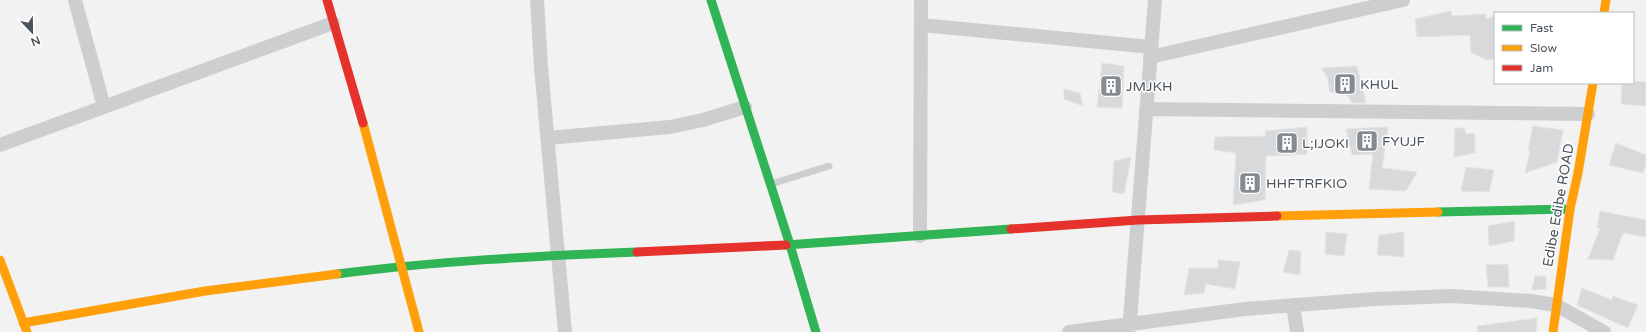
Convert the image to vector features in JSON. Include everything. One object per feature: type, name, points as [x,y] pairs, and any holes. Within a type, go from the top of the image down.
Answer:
[{"type":"street","points":[[75,0],[104,107]]},
{"type":"street","points":[[327,0],[419,332]]},
{"type":"street","points":[[537,0],[541,67],[565,332]]},
{"type":"street","points":[[711,0],[790,245],[816,332]]},
{"type":"street","points":[[920,236],[921,0]]},
{"type":"street","points":[[1129,328],[1155,0]]},
{"type":"street","points":[[921,25],[1151,52],[1402,0]]},
{"type":"street","points":[[1604,12],[1606,0]]},
{"type":"street","points":[[0,145],[333,22]]},
{"type":"street","name":"Edibe Edibe ROAD","points":[[1553,332],[1570,209],[1578,173],[1593,84]]},
{"type":"street","points":[[548,138],[670,127],[703,120],[745,107]]},
{"type":"street","points":[[1146,109],[1588,114]]},
{"type":"street","points":[[24,323],[205,291],[401,266],[559,255],[790,245],[1138,220],[1570,209]]},
{"type":"street","points":[[0,260],[27,332]]},
{"type":"street","points":[[1068,332],[1129,328],[1245,309],[1375,299],[1452,296],[1518,300],[1556,305],[1604,332]]},
{"type":"street","points":[[1293,305],[1297,332]]},
{"type":"lane","points":[[770,184],[829,166]]},
{"type":"building","points":[[1451,11],[1452,16],[1486,14],[1486,19],[1494,16],[1494,59],[1487,60],[1471,52],[1470,35],[1417,37],[1415,19]]},
{"type":"building","name":"JMJKH","points":[[1102,63],[1124,66],[1122,108],[1097,107]]},
{"type":"building","name":"KHUL","points":[[1357,66],[1366,103],[1352,103],[1348,96],[1330,92],[1327,76],[1321,68]]},
{"type":"building","points":[[1634,81],[1646,82],[1646,106],[1621,104],[1622,84],[1634,84]]},
{"type":"building","points":[[1064,89],[1080,93],[1083,106],[1064,99]]},
{"type":"building","points":[[1533,126],[1563,130],[1557,162],[1525,173],[1530,151],[1528,151]]},
{"type":"building","points":[[1307,127],[1307,154],[1266,156],[1265,200],[1233,205],[1236,153],[1214,150],[1215,137],[1266,136],[1265,131]]},
{"type":"building","points":[[1388,127],[1382,168],[1417,172],[1406,191],[1369,189],[1373,154],[1352,155],[1346,129]]},
{"type":"building","points":[[1455,128],[1464,128],[1466,134],[1475,133],[1475,153],[1454,157]]},
{"type":"building","points":[[1616,143],[1646,155],[1646,165],[1643,173],[1609,165]]},
{"type":"building","points":[[1131,157],[1124,194],[1112,192],[1114,161]]},
{"type":"building","points":[[1466,167],[1494,170],[1489,192],[1461,191]]},
{"type":"building","points":[[1600,211],[1646,220],[1646,237],[1623,233],[1613,260],[1588,259],[1600,228],[1597,228]]},
{"type":"building","points":[[1515,221],[1514,241],[1489,246],[1488,226]]},
{"type":"building","points":[[1326,232],[1347,234],[1344,256],[1325,254]]},
{"type":"building","points":[[1404,232],[1404,257],[1377,255],[1379,235]]},
{"type":"building","points":[[1289,250],[1301,251],[1300,275],[1283,272]]},
{"type":"building","points":[[1218,260],[1240,262],[1235,289],[1206,284],[1204,293],[1184,295],[1189,268],[1218,268]]},
{"type":"building","points":[[1508,264],[1509,287],[1488,287],[1486,265]]},
{"type":"building","points":[[1535,276],[1546,276],[1546,289],[1532,290]]},
{"type":"building","points":[[1582,288],[1612,300],[1613,296],[1638,305],[1628,328],[1577,305]]},
{"type":"building","points":[[1537,318],[1536,332],[1478,332],[1477,326]]},
{"type":"traffic: fast","points":[[711,0],[790,245],[816,332]]},
{"type":"traffic: fast","points":[[1438,212],[1570,209]]},
{"type":"traffic: fast","points":[[786,245],[1011,229]]},
{"type":"traffic: fast","points":[[337,274],[374,269],[487,260],[637,252]]},
{"type":"traffic: slow","points":[[1604,12],[1606,0]]},
{"type":"traffic: slow","points":[[1553,332],[1570,209],[1578,173],[1593,84]]},
{"type":"traffic: slow","points":[[363,123],[419,332]]},
{"type":"traffic: slow","points":[[1277,216],[1438,212]]},
{"type":"traffic: slow","points":[[0,260],[27,332]]},
{"type":"traffic: slow","points":[[23,323],[205,291],[337,274]]},
{"type":"traffic: jam","points":[[327,0],[363,123]]},
{"type":"traffic: jam","points":[[1011,229],[1138,220],[1277,216]]},
{"type":"traffic: jam","points":[[637,252],[786,245]]},
{"type":"place","name":"KHUL","points":[[1345,84]]},
{"type":"place","name":"JMJKH","points":[[1111,86]]},
{"type":"place","name":"FYUJF","points":[[1367,141]]},
{"type":"place","name":"L;IJOKI","points":[[1287,143]]},
{"type":"place","name":"HHFTRFKIO","points":[[1250,183]]}]
